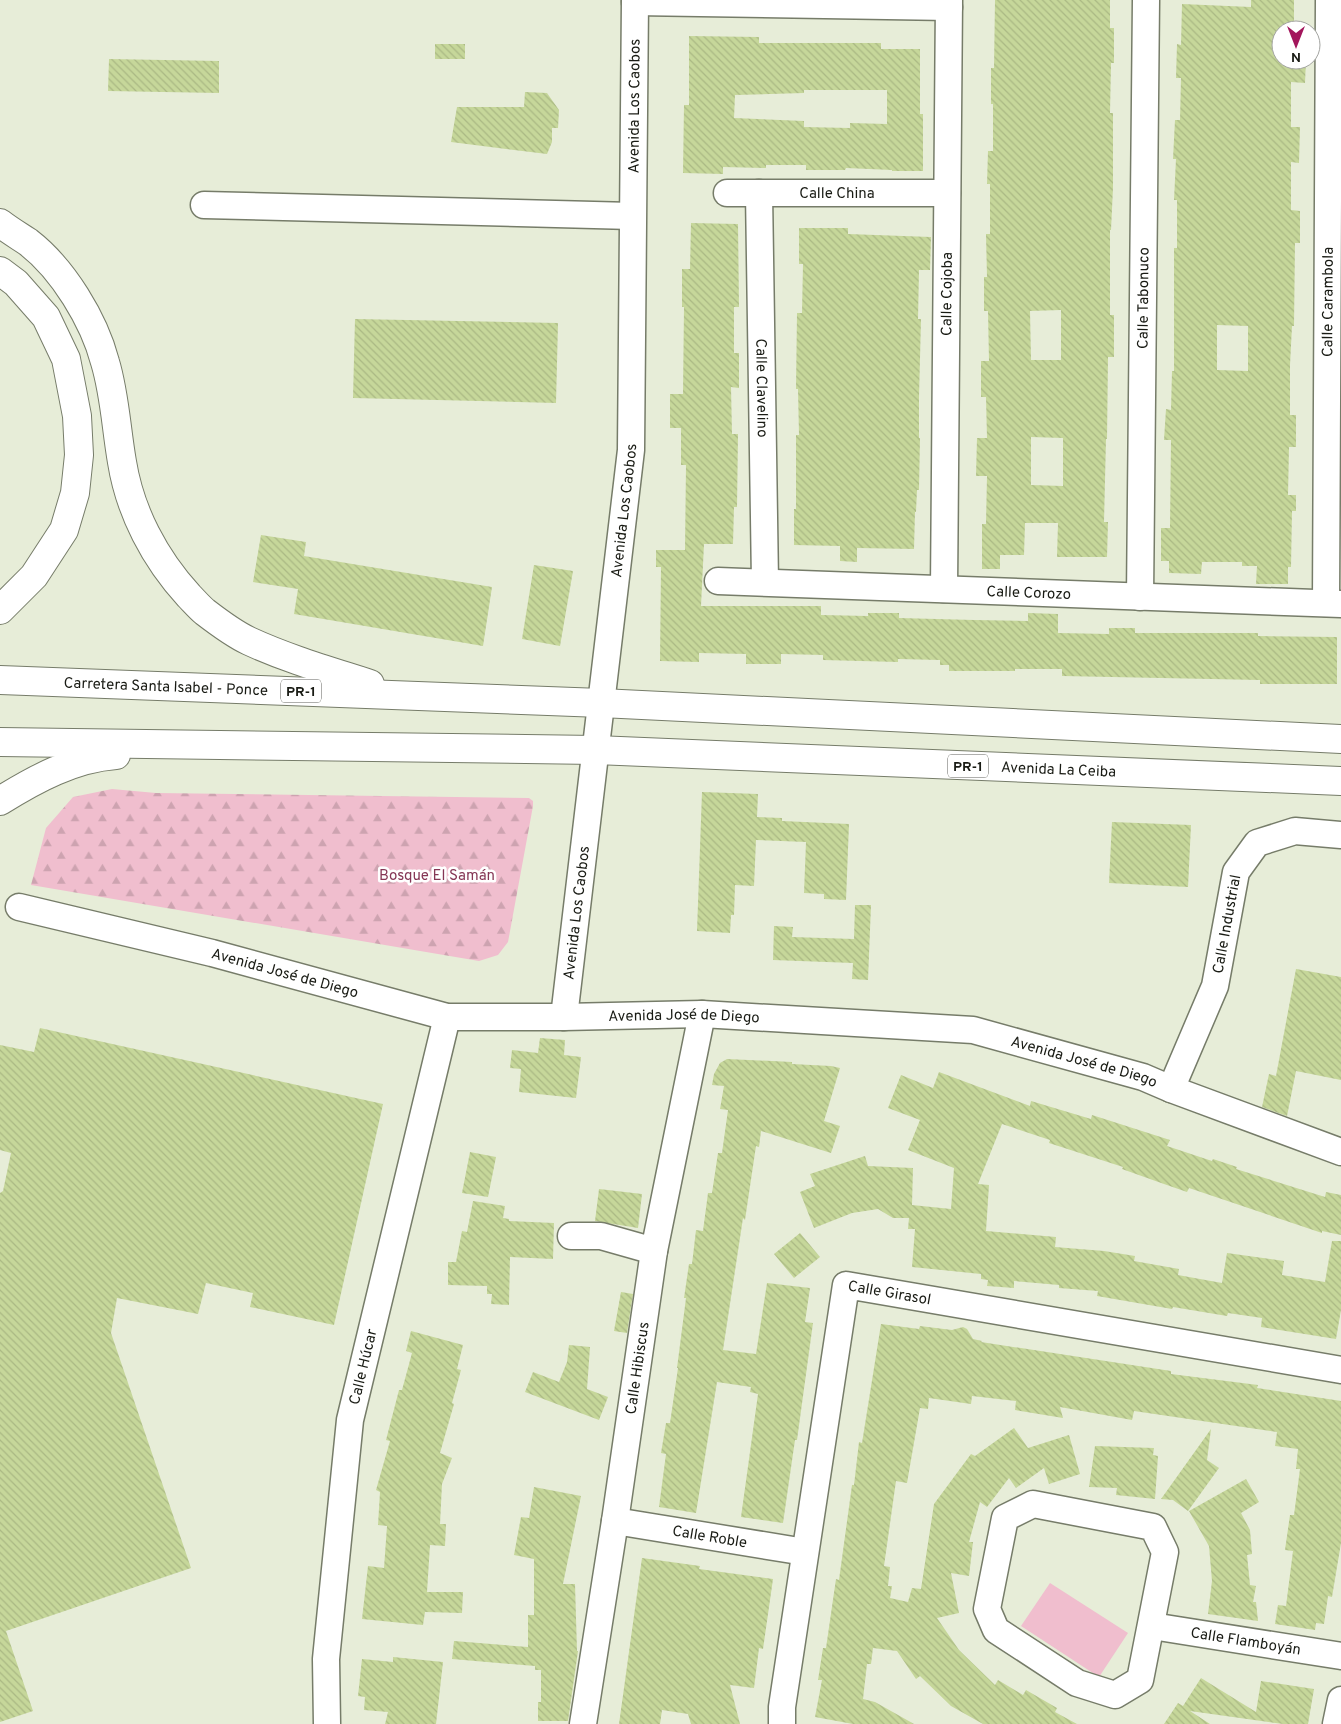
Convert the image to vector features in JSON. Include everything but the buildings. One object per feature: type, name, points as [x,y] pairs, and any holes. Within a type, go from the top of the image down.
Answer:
[{"type":"highway","points":[[0,223],[29,243],[52,264],[89,321],[105,360],[116,408],[122,464],[133,505],[152,546],[174,580],[203,611],[248,640],[303,662],[401,695]]},
{"type":"highway","points":[[0,271],[16,283],[46,317],[66,359],[77,416],[78,455],[75,493],[64,530],[34,576],[0,610]]},
{"type":"highway","name":"Carretera Santa Isabel - Ponce","points":[[0,680],[601,703]]},
{"type":"highway","name":"PR-1","points":[[601,703],[1341,740]]},
{"type":"highway","name":"PR-1","points":[[0,742],[251,747],[596,750]]},
{"type":"highway","points":[[0,801],[25,785],[63,767],[109,756],[251,747]]},
{"type":"highway","name":"Avenida La Ceiba","points":[[596,750],[1341,781]]},
{"type":"street","name":"Calle Tabonuco","points":[[1140,596],[1146,0]]},
{"type":"street","name":"Calle Carambola","points":[[1329,0],[1333,603]]},
{"type":"street","points":[[635,1],[949,3]]},
{"type":"street","name":"Avenida Los Caobos","points":[[564,1017],[631,450],[635,1]]},
{"type":"street","name":"Calle Cojoba","points":[[944,589],[949,3]]},
{"type":"street","name":"Calle China","points":[[727,192],[947,193]]},
{"type":"street","name":"Calle Clavelino","points":[[759,192],[765,582]]},
{"type":"street","points":[[204,205],[632,216]]},
{"type":"street","name":"Calle Corozo","points":[[718,581],[1333,603]]},
{"type":"street","name":"Calle Industrial","points":[[1171,1089],[1216,986],[1236,872],[1257,843],[1295,831],[1341,835]]},
{"type":"street","name":"Avenida José de Diego","points":[[19,907],[212,953],[447,1017],[702,1014],[974,1030],[1143,1077],[1341,1152]]},
{"type":"street","name":"Calle Hibiscus","points":[[583,1724],[615,1521],[654,1251],[702,1014]]},
{"type":"street","name":"Calle Húcar","points":[[327,1724],[326,1659],[350,1420],[447,1017]]},
{"type":"street","points":[[571,1236],[601,1236],[654,1251]]},
{"type":"street","name":"Calle Girasol","points":[[782,1724],[782,1707],[846,1285],[1341,1370]]},
{"type":"street","points":[[1033,1504],[1153,1528],[1165,1552],[1152,1626],[1140,1680],[1115,1695],[1077,1683],[996,1630],[987,1609],[1005,1518],[1033,1504]]},
{"type":"street","name":"Calle Roble","points":[[615,1521],[805,1552]]},
{"type":"street","name":"Calle Flamboyán","points":[[1152,1626],[1341,1656]]},
{"type":"street","points":[[1336,1724],[1341,1700]]},
{"type":"green space","name":"Bosque El Samán","points":[[112,789],[156,793],[529,798],[533,801],[533,806],[508,942],[498,955],[479,961],[31,885],[46,828],[73,797]]},
{"type":"green space","points":[[1050,1583],[1128,1633],[1099,1677],[1021,1626]]}]
